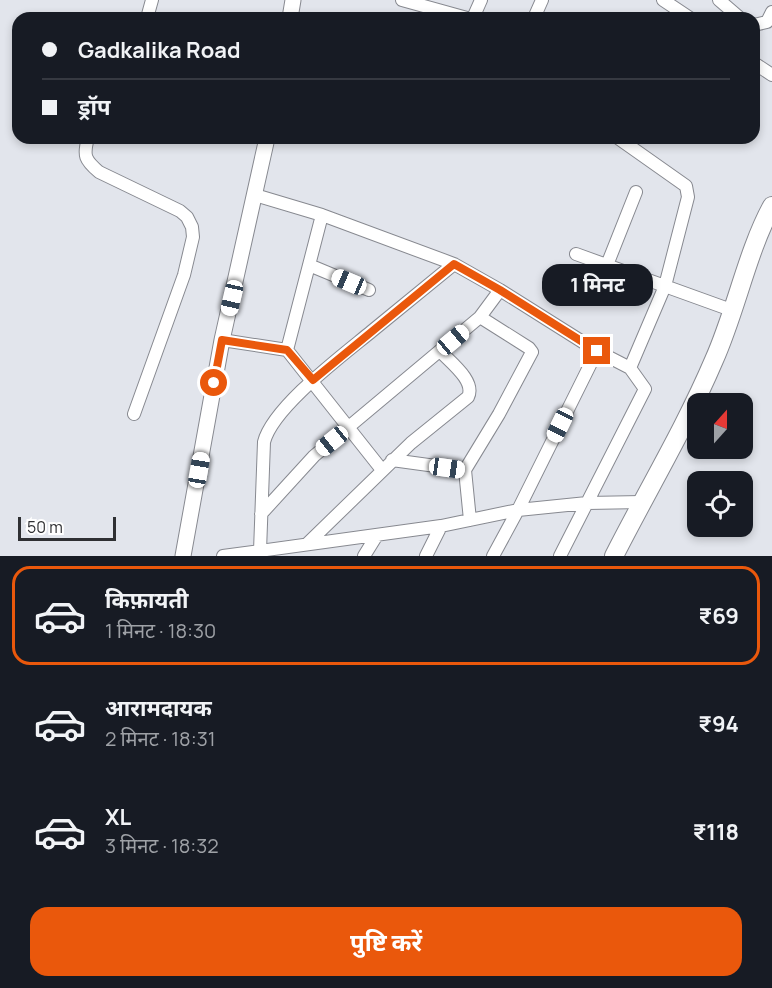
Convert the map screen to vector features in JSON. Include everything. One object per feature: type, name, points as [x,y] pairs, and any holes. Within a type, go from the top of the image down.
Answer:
[{"type":"main road","points":[[614,556],[715,360],[766,233],[772,206]]},
{"type":"street","points":[[402,0],[417,2],[448,12]]},
{"type":"street","points":[[663,0],[681,12]]},
{"type":"street","points":[[719,0],[733,12]]},
{"type":"street","points":[[760,24],[767,22],[772,12]]},
{"type":"street","points":[[86,144],[85,156],[99,172],[180,211],[187,217],[192,227],[193,237],[184,275],[134,414]]},
{"type":"street","points":[[183,556],[222,340],[266,144]]},
{"type":"street","points":[[627,144],[687,186],[688,197],[665,286],[630,368]]},
{"type":"street","points":[[607,265],[636,192]]},
{"type":"street","points":[[255,195],[322,216],[454,264],[597,351],[630,368],[645,389],[560,556]]},
{"type":"street","points":[[287,350],[322,216]]},
{"type":"street","points":[[576,254],[734,311]]},
{"type":"street","points":[[260,551],[266,434],[313,380],[454,264]]},
{"type":"street","points":[[309,265],[369,290]]},
{"type":"street","points":[[261,514],[314,456],[480,318],[500,290]]},
{"type":"street","points":[[470,520],[465,470],[499,414],[532,352],[480,318]]},
{"type":"street","points":[[222,340],[287,350],[382,470]]},
{"type":"street","points":[[308,543],[392,460],[468,397],[470,385],[440,351]]},
{"type":"street","points":[[493,556],[597,351]]},
{"type":"street","points":[[392,460],[465,470]]},
{"type":"street","points":[[223,556],[441,526],[518,510],[586,503],[642,502]]},
{"type":"street","points":[[426,556],[441,526]]},
{"type":"street","points":[[364,556],[377,535]]},
{"type":"route","points":[[214,383],[222,340],[287,350],[313,380],[454,264],[597,351]]}]
